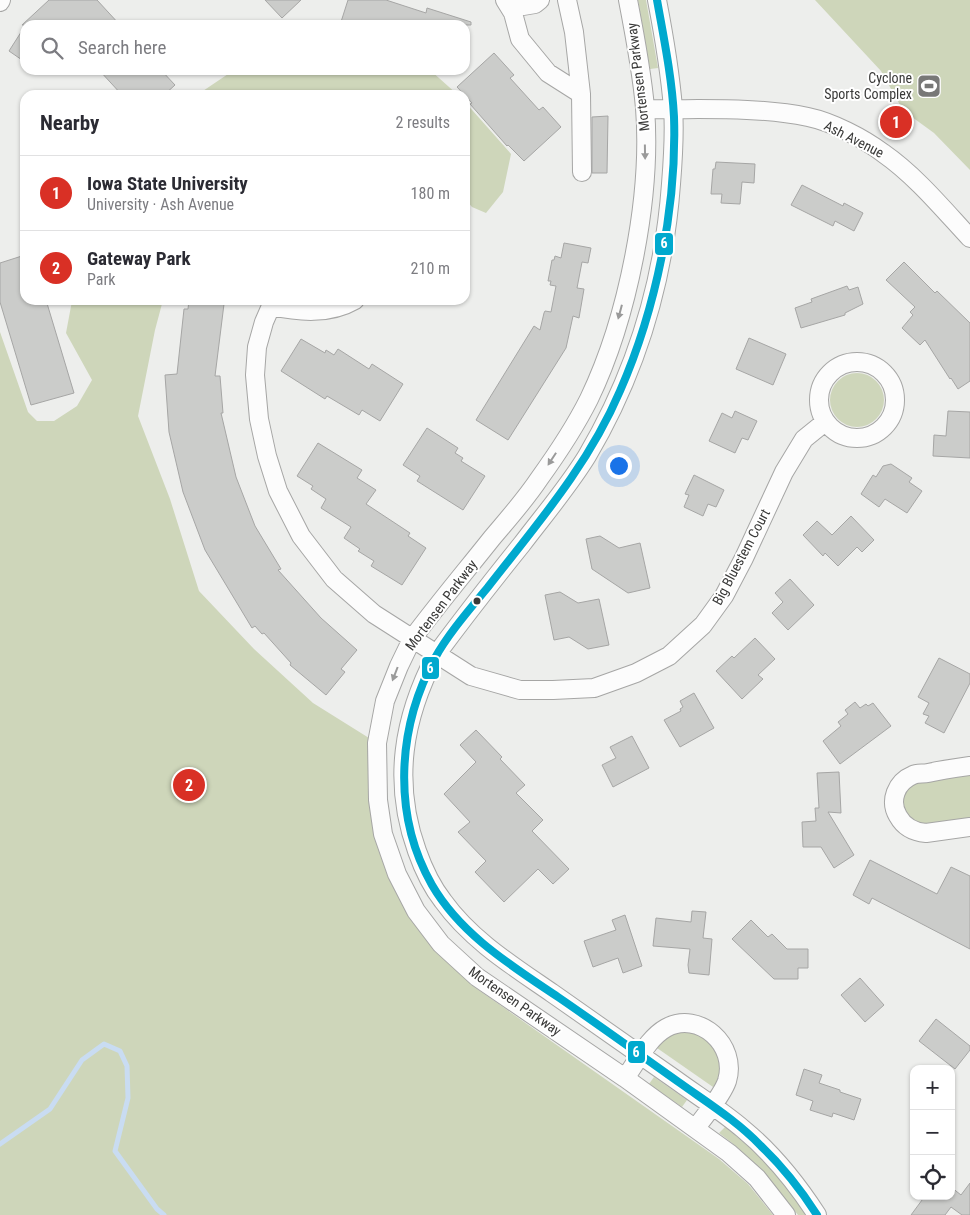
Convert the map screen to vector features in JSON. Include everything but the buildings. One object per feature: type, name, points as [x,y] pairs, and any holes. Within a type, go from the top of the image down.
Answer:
[{"type":"street","points":[[540,0],[535,4],[517,5],[520,39],[548,73],[582,94]]},
{"type":"street","points":[[567,0],[574,32],[582,94],[582,172]]},
{"type":"street","name":"Mortensen Parkway","points":[[628,0],[638,50],[645,109],[646,160],[635,252],[611,344],[589,399],[561,446],[538,480],[412,639],[385,701],[377,743],[378,800],[384,834],[397,874],[416,911],[441,944],[477,977],[625,1078],[729,1153],[758,1178],[786,1215]]},
{"type":"street","name":"Mortensen Parkway","points":[[657,0],[666,49],[673,110],[673,160],[663,254],[649,314],[635,356],[613,409],[586,457],[561,493],[436,655],[427,672],[412,708],[402,766],[408,828],[422,866],[442,901],[468,931],[495,954],[641,1055],[743,1129],[773,1158],[817,1215]]},
{"type":"street","name":"Ash Avenue","points":[[645,109],[769,112],[809,117],[834,126],[883,152],[908,173],[970,238]]},
{"type":"street","name":"Big Bluestem Court","points":[[270,305],[256,347],[255,375],[259,419],[266,456],[278,491],[301,536],[334,579],[374,614],[471,676],[520,690],[594,688],[636,674],[669,656],[703,625],[724,596],[784,472],[804,439],[825,422]]},
{"type":"street","points":[[276,305],[290,310],[328,310],[347,305]]},
{"type":"street","points":[[859,361],[881,370],[889,379],[894,391],[895,405],[891,417],[883,428],[872,435],[859,438],[846,437],[834,431],[825,422],[820,411],[818,398],[820,387],[826,376],[835,368],[846,362],[859,361]]},
{"type":"street","points":[[970,766],[913,775],[904,780],[899,787],[894,796],[893,807],[904,824],[912,831],[919,833],[926,834],[970,827]]},
{"type":"street","points":[[625,1078],[659,1033],[677,1024],[688,1022],[699,1025],[709,1031],[727,1051],[729,1061],[727,1081],[696,1128]]},
{"type":"green space","points":[[638,0],[646,0],[658,68],[650,69]]},
{"type":"green space","name":"Cyclone Sports Complex","points":[[815,0],[970,0],[970,170],[934,133],[912,117],[900,105],[881,71]]},
{"type":"green space","points":[[227,75],[436,75],[452,90],[204,90]]},
{"type":"green space","points":[[470,108],[511,154],[503,192],[486,213],[470,205]]},
{"type":"green space","points":[[71,305],[162,305],[138,416],[170,499],[199,591],[254,649],[313,703],[377,743],[397,874],[477,977],[470,984],[719,1159],[748,1184],[773,1215],[0,1215],[0,332],[28,412],[37,421],[54,421],[77,406],[92,380],[66,333]]},
{"type":"green space","points":[[857,373],[867,375],[876,381],[882,390],[884,400],[882,410],[876,419],[867,425],[857,427],[847,425],[838,419],[832,410],[830,400],[832,390],[838,381],[847,375]]},
{"type":"green space","points":[[970,773],[970,818],[924,825],[911,821],[902,809],[903,795],[913,783]]},
{"type":"green space","points":[[682,1030],[701,1035],[713,1045],[717,1052],[721,1066],[718,1080],[713,1087],[657,1048],[672,1033]]},
{"type":"green space","points":[[654,1077],[687,1100],[682,1107],[649,1084]]},
{"type":"green space","points":[[725,1127],[770,1167],[806,1215],[798,1215],[761,1171],[719,1133]]},
{"type":"waterway","points":[[0,1144],[50,1109],[82,1060],[104,1044],[120,1051],[127,1066],[128,1098],[115,1151],[157,1209],[164,1215]]},
{"type":"transit line","name":"6","points":[[657,0],[671,88],[674,117],[674,151],[668,222],[654,292],[644,326],[620,391],[593,444],[560,494],[453,631],[435,658],[422,685],[413,713],[407,742],[404,772],[405,801],[410,830],[419,858],[432,885],[457,919],[472,934],[506,961],[742,1128],[784,1170],[817,1215]]},
{"type":"place","name":"Cyclone Sports Complex","points":[[929,86]]},
{"type":"place","name":"Iowa State University","points":[[896,122]]},
{"type":"place","name":"Gateway Park","points":[[189,785]]}]
